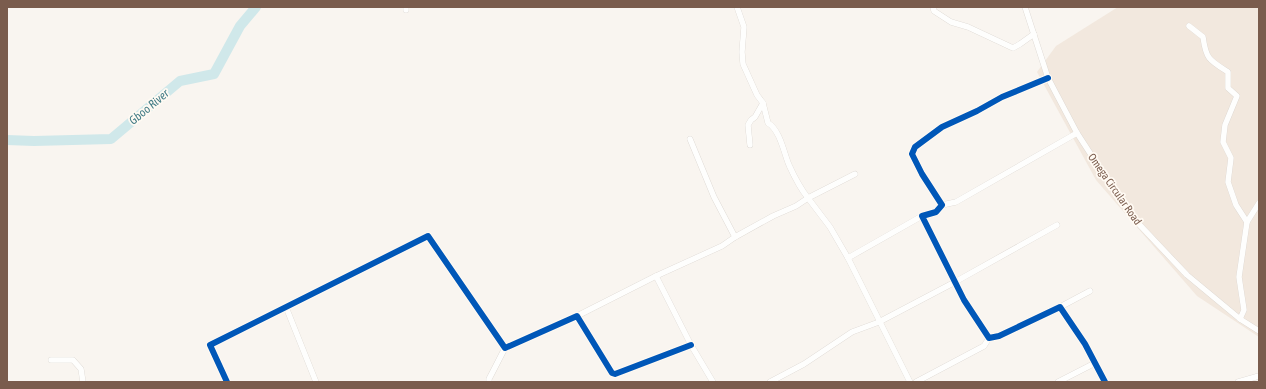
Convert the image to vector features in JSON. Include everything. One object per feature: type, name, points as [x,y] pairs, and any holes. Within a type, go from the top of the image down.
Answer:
[{"type":"street","points":[[737,7],[744,27],[742,52],[743,64],[757,95],[763,103],[768,123],[771,125],[780,140],[792,171],[808,198],[830,227],[848,258],[910,382]]},
{"type":"street","points":[[928,7],[956,25],[968,27],[1012,48],[1034,34]]},
{"type":"street","name":"Omega Circular Road","points":[[1025,7],[1048,78],[1077,133],[1136,221],[1187,275],[1240,319],[1259,331]]},
{"type":"street","points":[[1190,26],[1203,36],[1205,51],[1210,60],[1228,72],[1228,88],[1237,96],[1225,125],[1223,142],[1231,158],[1228,182],[1236,205],[1247,222]]},
{"type":"street","points":[[942,205],[922,174],[912,154],[914,147],[942,127],[977,111],[1002,97],[1048,78]]},
{"type":"street","points":[[750,145],[748,126],[763,103]]},
{"type":"street","points":[[848,258],[922,216],[936,212],[942,205],[956,202],[1077,133]]},
{"type":"street","points":[[690,139],[714,197],[735,237]]},
{"type":"street","points":[[489,382],[489,379],[506,348],[577,316],[656,276],[722,246],[773,216],[796,206],[808,198],[855,174]]},
{"type":"street","points":[[1240,319],[1244,310],[1239,276],[1247,222],[1259,203]]},
{"type":"street","points":[[922,216],[964,300],[989,338]]},
{"type":"street","points":[[770,382],[804,364],[852,332],[879,322],[955,282],[1057,225]]},
{"type":"street","points":[[227,382],[210,345],[428,236],[506,348]]},
{"type":"street","points":[[656,276],[691,345],[713,382]]},
{"type":"street","points":[[916,382],[984,346],[989,338],[999,336],[1090,291]]},
{"type":"street","points":[[286,307],[316,382]]},
{"type":"street","points":[[1060,307],[1085,344],[1105,382]]},
{"type":"street","points":[[577,316],[614,374],[691,345]]},
{"type":"street","points":[[51,360],[73,360],[81,369],[83,382]]},
{"type":"street","points":[[1058,382],[1095,363]]},
{"type":"street","points":[[1238,382],[1259,376]]},
{"type":"shaded area","points":[[1118,7],[1259,7],[1259,337],[1197,296],[1096,180],[1037,72],[1056,46]]},
{"type":"waterway","name":"Gboo River","points":[[7,140],[34,141],[111,139],[180,81],[214,74],[240,26],[256,7]]},
{"type":"cycle path","points":[[1048,78],[1002,97],[977,111],[942,127],[915,147],[912,154],[922,174],[942,205],[936,212],[922,216],[964,300],[989,338],[999,336],[1060,307],[1085,344],[1105,382]]},
{"type":"cycle path","points":[[227,382],[210,345],[428,236],[505,348],[577,316],[612,373],[615,374],[691,345]]}]
